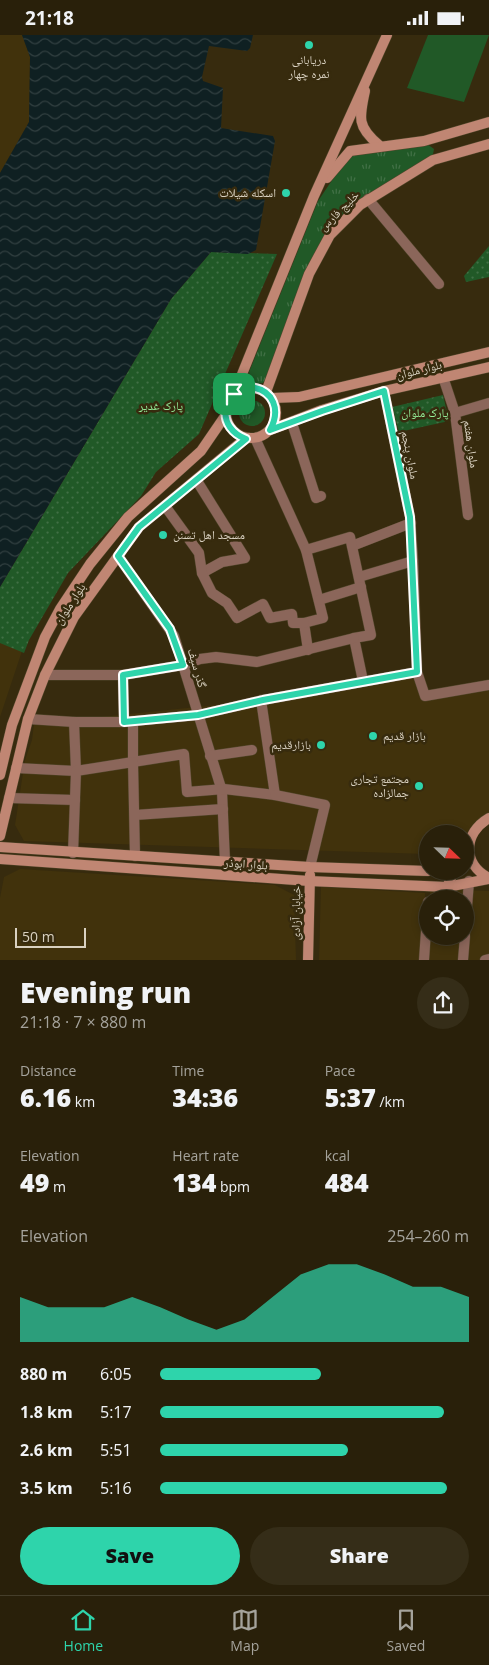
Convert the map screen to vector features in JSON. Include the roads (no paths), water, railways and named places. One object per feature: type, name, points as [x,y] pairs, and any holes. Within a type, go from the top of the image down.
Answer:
[{"type":"main road","name":"خلیج فارس","points":[[234,394],[314,196],[386,35]]},
{"type":"main road","points":[[369,71],[362,101],[361,121],[364,133],[379,145]]},
{"type":"main road","name":"خلیج فارس","points":[[314,196],[339,161],[350,151],[379,145],[424,141],[489,122]]},
{"type":"main road","name":"خلیج فارس","points":[[269,395],[308,274],[330,235],[368,199],[433,160],[489,144]]},
{"type":"main road","name":"بلوار ملوان","points":[[269,395],[299,397],[489,352]]},
{"type":"main road","name":"بلوار ملوان","points":[[270,430],[384,391],[489,367]]},
{"type":"main road","points":[[250,387],[269,395],[276,409],[276,420],[270,430],[251,438],[232,431],[226,416],[226,408],[234,394],[250,387]]},
{"type":"main road","name":"بلوار ملوان","points":[[0,775],[12,725],[45,637],[60,609],[90,565],[128,517],[201,451],[226,416]]},
{"type":"main road","name":"بلوار ملوان","points":[[0,836],[28,719],[45,675],[74,617],[139,527],[251,438]]},
{"type":"main road","points":[[474,832],[480,823],[489,818]]},
{"type":"main road","name":"بلوار ابوذر","points":[[0,847],[310,867],[419,871]]},
{"type":"main road","name":"بلوار ابوذر","points":[[0,859],[309,881],[447,887],[489,878]]},
{"type":"main road","points":[[474,866],[481,874],[489,878]]},
{"type":"main road","name":"خیابان آزادی","points":[[308,960],[310,867]]},
{"type":"main road","points":[[447,887],[450,880]]},
{"type":"street","points":[[368,199],[439,284]]},
{"type":"street","name":"ملوان هفتم","points":[[443,377],[454,413],[468,515]]},
{"type":"street","name":"ملوان پنجم","points":[[384,391],[410,523],[417,672],[424,696],[489,685]]},
{"type":"street","points":[[454,413],[489,403]]},
{"type":"street","points":[[292,423],[316,498],[321,496]]},
{"type":"street","points":[[165,506],[199,553],[202,573],[212,593],[228,603],[237,618],[263,604],[270,618],[292,614],[293,623],[304,623],[323,618],[306,550],[251,438]]},
{"type":"street","points":[[197,481],[245,558],[222,562],[202,573]]},
{"type":"street","points":[[352,546],[410,523]]},
{"type":"street","points":[[45,675],[123,675],[183,665],[200,659],[216,657],[257,662],[371,635],[350,537],[306,550]]},
{"type":"street","name":"گذر سیف","points":[[118,556],[170,629],[183,665],[222,791],[225,862]]},
{"type":"street","points":[[318,600],[412,561]]},
{"type":"street","points":[[304,623],[308,650]]},
{"type":"street","points":[[354,638],[363,681]]},
{"type":"street","points":[[28,719],[74,722],[128,721],[198,715],[261,700],[417,672]]},
{"type":"street","points":[[123,675],[133,762],[135,856]]},
{"type":"street","points":[[261,700],[275,795]]},
{"type":"street","points":[[73,853],[76,771],[74,722]]},
{"type":"street","points":[[210,756],[252,750]]},
{"type":"street","points":[[16,768],[76,771],[184,754],[187,793],[222,791],[224,789],[275,795],[325,805],[310,867]]},
{"type":"street","points":[[9,798],[75,800]]},
{"type":"street","points":[[135,815],[223,809]]},
{"type":"street","points":[[468,890],[469,881]]},
{"type":"street","points":[[424,960],[425,945]]},
{"type":"street","points":[[463,960],[464,945]]},
{"type":"street","points":[[485,960],[489,959]]},
{"type":"water","points":[[22,35],[253,35],[250,48],[247,51],[209,46],[202,77],[203,81],[223,88],[221,128],[273,136],[275,141],[256,250],[248,254],[211,252],[171,299],[0,587],[0,173],[29,122],[30,57]]},
{"type":"place","name":"دریابانی نمره چهار","points":[[309,45]]},
{"type":"place","name":"اسکله شیلات","points":[[286,193]]},
{"type":"place","name":"مسجد اهل تسنن","points":[[163,535]]},
{"type":"place","name":"بازار قدیم","points":[[373,736]]},
{"type":"place","name":"بازارقدیم","points":[[321,745]]},
{"type":"place","name":"مجتمع تجاری جمالزاده","points":[[419,786]]},
{"type":"park label","name":"پارک غدیر","points":[[161,406]]},
{"type":"park label","name":"پارک ملوان","points":[[425,413]]}]
